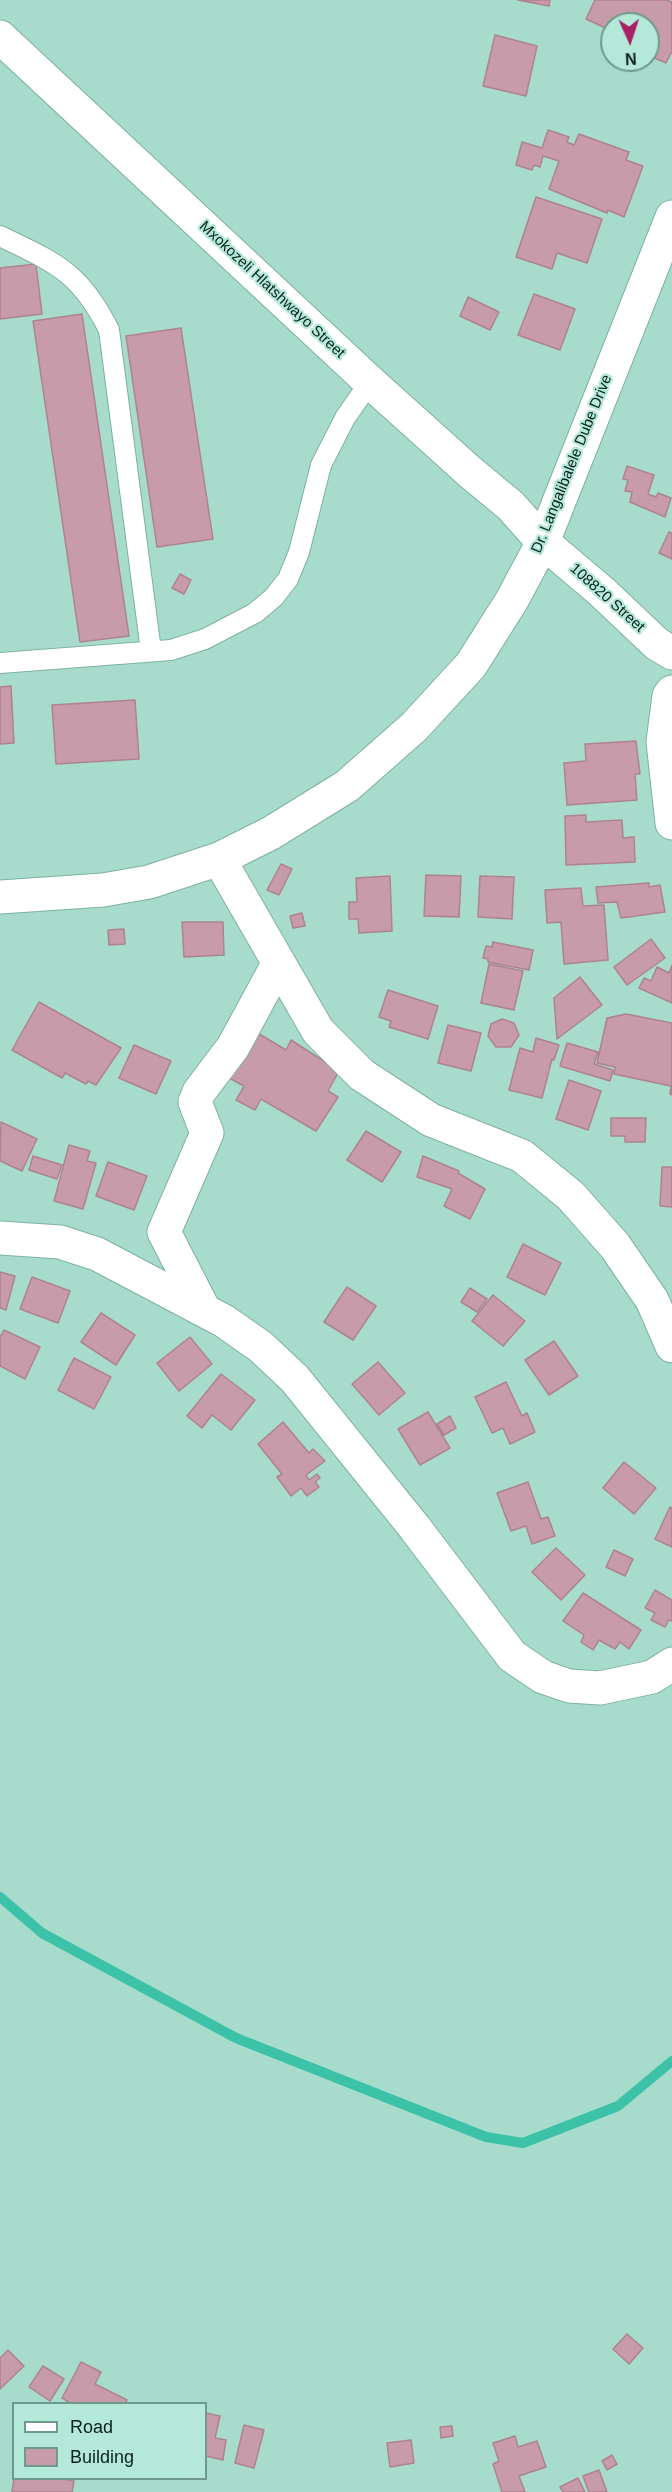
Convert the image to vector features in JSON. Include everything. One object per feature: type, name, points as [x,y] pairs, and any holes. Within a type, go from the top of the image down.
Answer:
[{"type":"street","name":"Mxokozeli Hlatshwayo Street","points":[[0,38],[370,382],[511,506],[543,542]]},
{"type":"street","name":"Dr. Langalibalele Dube Drive","points":[[0,897],[103,890],[149,882],[219,859],[271,833],[347,786],[414,727],[471,665],[512,600],[543,542],[672,217]]},
{"type":"street","name":"108820 Street","points":[[543,542],[602,592],[657,644],[672,653]]},
{"type":"street","points":[[672,692],[669,696],[663,742],[672,822]]},
{"type":"street","points":[[219,859],[318,1030],[362,1075],[431,1120],[522,1156],[571,1196],[615,1246],[640,1282],[652,1300],[670,1339]]},
{"type":"street","points":[[204,1310],[164,1232],[207,1133],[195,1102],[199,1092],[233,1047],[278,964]]},
{"type":"street","points":[[0,1238],[60,1242],[97,1254],[224,1321],[261,1347],[295,1379],[415,1528],[512,1656],[543,1677],[569,1686],[600,1688],[652,1677],[672,1664]]},
{"type":"lane","points":[[0,236],[48,259],[68,273],[86,291],[109,330],[151,651]]},
{"type":"lane","points":[[0,663],[171,650],[205,639],[234,626],[274,597],[288,579],[299,552],[321,465],[345,418],[370,382]]},
{"type":"building","points":[[518,0],[550,0],[549,6]]},
{"type":"building","points":[[595,0],[667,0],[672,2],[672,51],[666,63],[660,60],[660,12],[600,12],[600,25],[586,19]]},
{"type":"building","points":[[495,35],[537,46],[526,96],[483,86]]},
{"type":"building","points":[[548,130],[569,137],[567,142],[574,145],[579,134],[629,152],[626,160],[643,166],[624,217],[608,210],[607,213],[549,189],[559,161],[543,156],[540,167],[534,165],[532,170],[516,165],[522,142],[542,148]]},
{"type":"building","points":[[536,197],[602,219],[587,263],[557,253],[552,269],[516,257]]},
{"type":"building","points":[[36,264],[42,314],[0,319],[0,268]]},
{"type":"building","points":[[534,294],[575,309],[560,350],[518,335]]},
{"type":"building","points":[[468,297],[499,312],[490,330],[460,316]]},
{"type":"building","points":[[82,314],[129,636],[80,642],[33,321]]},
{"type":"building","points":[[181,328],[213,539],[157,547],[126,336]]},
{"type":"building","points":[[627,466],[654,475],[648,494],[656,497],[658,493],[671,498],[665,517],[630,502],[632,492],[625,491],[628,480],[623,479]]},
{"type":"building","points":[[669,532],[672,533],[672,559],[659,553]]},
{"type":"building","points":[[180,574],[191,580],[184,594],[172,588]]},
{"type":"building","points":[[11,686],[14,743],[0,744],[0,687]]},
{"type":"building","points":[[135,700],[139,759],[56,764],[52,705]]},
{"type":"building","points":[[636,741],[640,774],[635,774],[637,800],[567,805],[564,763],[586,761],[585,744]]},
{"type":"building","points":[[586,815],[586,822],[622,820],[623,838],[634,837],[635,862],[566,865],[565,816]]},
{"type":"building","points":[[281,864],[292,869],[279,895],[267,890]]},
{"type":"building","points":[[426,875],[461,876],[459,917],[424,916]]},
{"type":"building","points":[[390,876],[392,931],[359,933],[358,919],[349,919],[349,902],[357,902],[356,878]]},
{"type":"building","points":[[480,876],[514,877],[512,919],[478,917]]},
{"type":"building","points":[[649,883],[649,887],[660,885],[665,912],[621,918],[617,902],[598,903],[596,887]]},
{"type":"building","points":[[581,888],[583,906],[604,905],[608,960],[564,964],[561,922],[547,923],[545,890]]},
{"type":"building","points":[[302,913],[305,926],[293,928],[290,916]]},
{"type":"building","points":[[182,922],[223,922],[224,955],[184,957]]},
{"type":"building","points":[[124,929],[125,944],[109,945],[108,930]]},
{"type":"building","points":[[651,939],[665,958],[627,985],[614,967]]},
{"type":"building","points":[[493,942],[533,950],[529,970],[488,962],[488,959],[483,958],[486,946],[492,947]]},
{"type":"building","points":[[489,964],[523,971],[514,1010],[481,1003]]},
{"type":"building","points":[[672,965],[672,1003],[639,988],[644,978],[651,981],[657,967],[669,973]]},
{"type":"building","points":[[580,977],[602,1005],[557,1039],[554,998]]},
{"type":"building","points":[[388,990],[438,1006],[428,1039],[389,1027],[391,1021],[379,1017]]},
{"type":"building","points":[[39,1002],[121,1048],[96,1085],[88,1081],[86,1084],[65,1073],[62,1078],[12,1050]]},
{"type":"building","points":[[626,1014],[672,1023],[672,1095],[670,1094],[671,1086],[614,1074],[615,1067],[597,1063],[607,1018]]},
{"type":"building","points":[[502,1019],[514,1023],[519,1035],[511,1047],[496,1047],[488,1036],[491,1024]]},
{"type":"building","points":[[448,1025],[481,1033],[471,1071],[438,1063]]},
{"type":"building","points":[[256,1032],[286,1050],[291,1040],[339,1071],[328,1091],[338,1097],[316,1131],[261,1099],[255,1110],[236,1100],[244,1086],[229,1078]]},
{"type":"building","points":[[536,1038],[559,1045],[554,1060],[552,1059],[542,1098],[509,1090],[520,1048],[533,1052]]},
{"type":"building","points":[[567,1043],[598,1052],[594,1064],[613,1070],[610,1081],[560,1066]]},
{"type":"building","points":[[134,1045],[171,1061],[156,1094],[119,1078]]},
{"type":"building","points":[[569,1080],[601,1091],[588,1130],[556,1119]]},
{"type":"building","points":[[611,1118],[646,1118],[645,1142],[625,1142],[625,1136],[611,1136]]},
{"type":"building","points":[[1,1122],[37,1139],[22,1171],[0,1161]]},
{"type":"building","points":[[366,1131],[401,1152],[382,1182],[347,1160]]},
{"type":"building","points":[[69,1145],[90,1151],[87,1161],[96,1163],[83,1209],[54,1201]]},
{"type":"building","points":[[33,1156],[62,1165],[57,1179],[29,1170]]},
{"type":"building","points":[[423,1156],[459,1171],[458,1173],[485,1189],[470,1219],[444,1206],[452,1189],[417,1177]]},
{"type":"building","points":[[108,1162],[147,1176],[134,1210],[96,1196]]},
{"type":"building","points":[[662,1167],[672,1167],[672,1207],[660,1206]]},
{"type":"building","points":[[523,1244],[561,1263],[545,1295],[507,1277]]},
{"type":"building","points":[[0,1272],[15,1276],[6,1310],[0,1308]]},
{"type":"building","points":[[32,1277],[70,1291],[58,1323],[20,1309]]},
{"type":"building","points":[[347,1287],[376,1306],[353,1340],[324,1322]]},
{"type":"building","points":[[470,1288],[487,1299],[477,1312],[461,1302]]},
{"type":"building","points":[[493,1295],[525,1321],[503,1346],[472,1321]]},
{"type":"building","points":[[101,1313],[135,1335],[116,1365],[81,1342]]},
{"type":"building","points":[[4,1330],[40,1347],[25,1379],[0,1366],[0,1337]]},
{"type":"building","points":[[190,1337],[212,1364],[179,1391],[157,1363]]},
{"type":"building","points":[[554,1341],[578,1376],[549,1395],[525,1360]]},
{"type":"building","points":[[74,1358],[111,1377],[94,1409],[58,1390]]},
{"type":"building","points":[[378,1362],[405,1393],[379,1415],[352,1384]]},
{"type":"building","points":[[221,1374],[255,1400],[231,1430],[212,1415],[202,1428],[187,1416]]},
{"type":"building","points":[[506,1382],[522,1416],[527,1413],[535,1432],[510,1444],[503,1428],[492,1433],[475,1397]]},
{"type":"building","points":[[428,1412],[450,1448],[420,1465],[398,1429]]},
{"type":"building","points":[[450,1416],[456,1428],[444,1435],[437,1424]]},
{"type":"building","points":[[283,1422],[309,1453],[313,1449],[325,1461],[306,1475],[309,1480],[317,1474],[320,1478],[315,1482],[319,1487],[307,1496],[301,1488],[291,1496],[277,1477],[282,1474],[258,1444]]},
{"type":"building","points":[[624,1462],[656,1488],[634,1514],[603,1488]]},
{"type":"building","points":[[528,1482],[541,1519],[548,1517],[555,1536],[532,1544],[526,1526],[511,1531],[497,1493]]},
{"type":"building","points":[[670,1507],[672,1508],[672,1547],[655,1539]]},
{"type":"building","points":[[556,1548],[585,1575],[561,1600],[532,1572]]},
{"type":"building","points":[[614,1550],[633,1559],[625,1576],[606,1567]]},
{"type":"building","points":[[655,1590],[672,1600],[672,1621],[669,1620],[665,1627],[651,1620],[655,1613],[645,1608]]},
{"type":"building","points":[[583,1593],[641,1630],[629,1649],[620,1642],[615,1649],[599,1640],[593,1650],[581,1642],[584,1635],[563,1621]]},
{"type":"building","points":[[627,2334],[643,2348],[629,2364],[613,2349]]},
{"type":"building","points":[[8,2350],[24,2366],[0,2389],[0,2358]]},
{"type":"building","points":[[81,2362],[101,2372],[95,2384],[127,2400],[126,2402],[69,2402],[62,2398]]},
{"type":"building","points":[[43,2366],[64,2379],[50,2401],[29,2387]]},
{"type":"building","points":[[207,2413],[220,2416],[215,2438],[226,2440],[223,2460],[207,2456]]},
{"type":"building","points":[[244,2425],[264,2430],[254,2468],[235,2463]]},
{"type":"building","points":[[452,2426],[453,2436],[441,2438],[440,2427]]},
{"type":"building","points":[[515,2436],[518,2447],[537,2441],[546,2467],[519,2476],[525,2492],[502,2492],[493,2464],[499,2461],[493,2443]]},
{"type":"building","points":[[411,2440],[414,2463],[390,2467],[387,2443]]},
{"type":"building","points":[[612,2455],[617,2464],[607,2470],[602,2461]]},
{"type":"building","points":[[599,2470],[607,2492],[589,2492],[583,2476]]},
{"type":"building","points":[[578,2478],[585,2492],[563,2492],[560,2487]]},
{"type":"building","points":[[14,2480],[74,2481],[72,2492],[12,2492]]},
{"type":"waterway","points":[[0,1897],[42,1933],[236,2038],[486,2137],[523,2143],[618,2106],[672,2061]]}]
